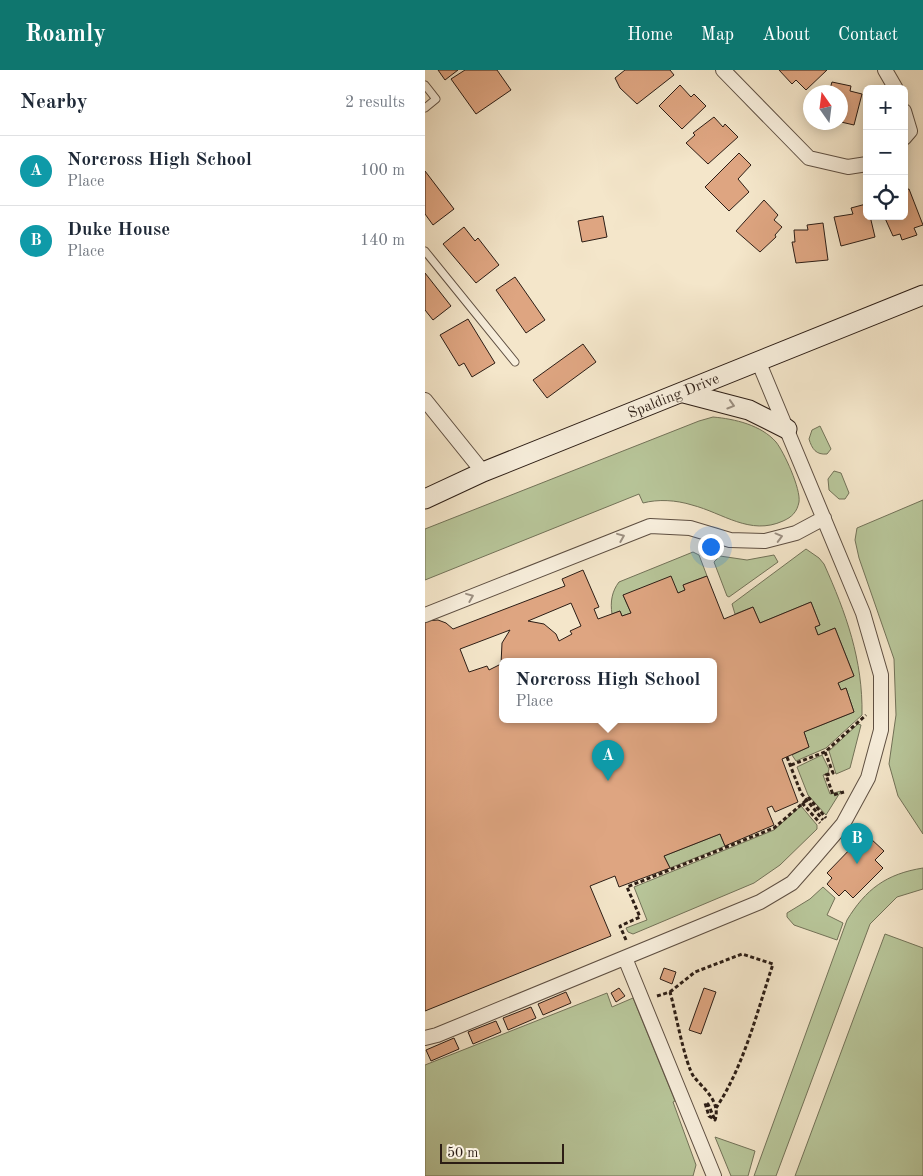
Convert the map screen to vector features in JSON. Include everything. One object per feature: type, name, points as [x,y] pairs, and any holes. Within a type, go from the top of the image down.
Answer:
[{"type":"main road","name":"Spalding Drive","points":[[425,499],[483,472],[759,363],[923,295]]},
{"type":"main road","points":[[684,393],[749,410],[787,429]]},
{"type":"street","points":[[723,70],[809,158],[848,167],[863,165]]},
{"type":"street","points":[[885,70],[893,85]]},
{"type":"street","points":[[425,1038],[437,1035],[760,902],[792,882],[843,824],[868,778],[881,730],[881,675],[863,613],[759,363]]},
{"type":"street","points":[[425,400],[483,472]]},
{"type":"street","points":[[425,615],[650,526],[690,528],[730,540],[765,541],[796,533],[824,518]]},
{"type":"street","points":[[625,958],[714,1176]]},
{"type":"lane","points":[[425,85],[436,99],[425,108]]},
{"type":"lane","points":[[425,251],[515,362]]},
{"type":"path","points":[[791,765],[825,752],[865,715]]},
{"type":"path","points":[[825,752],[833,773],[826,775],[833,795],[844,792]]},
{"type":"path","points":[[626,940],[620,926],[641,917],[627,887],[774,828],[804,801],[809,798],[823,820],[804,801],[787,757]]},
{"type":"path","points":[[657,996],[670,992],[695,972],[742,954],[773,964],[727,1091],[716,1108],[715,1120]]},
{"type":"path","points":[[670,992],[694,1077],[705,1086],[716,1108]]},
{"type":"path","points":[[705,1103],[708,1104],[715,1120],[709,1116],[705,1103]]},
{"type":"green space","points":[[713,417],[730,419],[755,427],[776,442],[795,480],[799,496],[797,509],[791,516],[771,525],[748,525],[680,502],[661,501],[643,503],[639,494],[425,580],[425,529]]},
{"type":"green space","points":[[820,426],[831,449],[827,454],[815,451],[809,439],[812,430]]},
{"type":"green space","points":[[834,471],[841,473],[849,493],[845,499],[839,499],[829,490],[828,479]]},
{"type":"green space","points":[[923,500],[923,834],[898,796],[889,764],[896,715],[894,659],[859,558],[855,540],[857,528]]},
{"type":"green space","points":[[806,549],[824,564],[846,619],[860,675],[862,715],[826,748],[796,761],[792,755],[809,747],[804,732],[854,712],[846,688],[841,690],[838,683],[854,676],[835,628],[818,635],[815,627],[820,625],[811,602],[760,623],[753,607],[735,614],[732,604]]},
{"type":"green space","points":[[693,552],[699,555],[707,576],[683,585],[685,590],[678,593],[623,595],[631,613],[622,616],[620,611],[612,614],[612,597],[619,582]]},
{"type":"green space","points":[[774,555],[778,562],[729,597],[727,596],[714,562],[720,556],[747,560]]},
{"type":"green space","points":[[858,724],[861,725],[850,768],[836,774],[829,751]]},
{"type":"green space","points":[[822,755],[829,769],[828,773],[823,775],[830,794],[841,791],[826,815],[808,795],[797,767]]},
{"type":"green space","points":[[801,806],[817,825],[817,829],[780,865],[754,883],[633,934],[628,932],[626,928],[647,920],[634,887],[774,830]]},
{"type":"green space","points":[[720,834],[725,846],[670,868],[664,856]]},
{"type":"green space","points":[[923,868],[923,889],[897,897],[870,924],[776,1176],[754,1176],[847,920],[854,909],[878,885],[898,874]]},
{"type":"green space","points":[[823,887],[835,898],[827,915],[843,923],[837,940],[794,925],[787,917],[787,913],[810,899]]},
{"type":"green space","points":[[885,934],[923,948],[923,1176],[795,1176]]},
{"type":"green space","points":[[607,993],[612,1007],[633,998],[675,1101],[673,1102],[696,1165],[693,1176],[425,1176],[425,1065]]},
{"type":"green space","points":[[715,1137],[755,1151],[748,1176],[731,1176]]},
{"type":"building","points":[[438,70],[458,70],[445,80]]},
{"type":"building","points":[[465,70],[497,70],[511,90],[476,114],[451,79]]},
{"type":"building","points":[[625,70],[670,70],[674,75],[637,104],[620,88],[615,78]]},
{"type":"building","points":[[779,70],[827,70],[811,85],[803,85],[803,87],[796,80],[792,84]]},
{"type":"building","points":[[832,82],[846,85],[831,85]]},
{"type":"building","points":[[680,85],[691,97],[694,94],[706,106],[682,129],[659,106]]},
{"type":"building","points":[[848,85],[851,86],[850,91],[862,94],[854,125],[848,124]]},
{"type":"building","points":[[714,117],[723,127],[725,124],[738,137],[708,164],[686,143],[695,135],[693,133]]},
{"type":"building","points":[[739,153],[751,165],[738,179],[749,192],[729,211],[705,187]]},
{"type":"building","points":[[425,171],[454,209],[433,225],[425,214]]},
{"type":"building","points":[[908,189],[923,225],[914,228],[917,235],[902,240],[900,234],[893,236],[886,220],[908,220]]},
{"type":"building","points":[[764,200],[778,215],[774,220],[782,227],[775,235],[776,237],[760,252],[736,231]]},
{"type":"building","points":[[863,205],[863,220],[871,220],[875,237],[841,246],[834,217],[853,214],[851,208]]},
{"type":"building","points":[[603,216],[607,237],[582,242],[578,221]]},
{"type":"building","points":[[823,223],[828,260],[796,263],[792,242],[795,242],[794,230],[808,230],[807,225]]},
{"type":"building","points":[[464,227],[475,241],[478,238],[499,265],[476,283],[443,244]]},
{"type":"building","points":[[425,273],[451,306],[433,320],[425,310]]},
{"type":"building","points":[[515,277],[545,320],[526,333],[496,290]]},
{"type":"building","points":[[468,319],[495,363],[472,377],[464,363],[459,366],[440,335]]},
{"type":"building","points":[[583,344],[596,362],[547,398],[533,380]]},
{"type":"building","points":[[583,570],[599,607],[594,609],[598,619],[620,611],[622,616],[631,613],[623,595],[671,576],[678,593],[685,590],[683,585],[707,576],[724,619],[753,607],[760,623],[811,602],[820,625],[815,627],[818,635],[835,628],[854,676],[838,683],[841,690],[846,688],[854,712],[804,732],[809,747],[782,759],[798,802],[775,812],[772,806],[767,808],[774,825],[725,846],[720,834],[664,856],[670,868],[619,887],[615,876],[590,886],[611,936],[425,1011],[425,621],[438,620],[446,623],[453,629],[565,586],[562,579]],"holes":[[[571,603],[581,626],[570,631],[572,634],[559,641],[556,634],[544,624],[528,621]]]},
{"type":"building","points":[[870,838],[884,851],[875,860],[883,868],[853,898],[845,890],[839,896],[827,884],[832,878],[827,873],[856,843],[861,847]]},
{"type":"building","points":[[664,968],[676,972],[672,984],[660,979]]},
{"type":"building","points":[[619,988],[625,996],[616,1002],[611,993]]},
{"type":"building","points":[[704,988],[716,992],[701,1034],[689,1030]]},
{"type":"building","points":[[566,992],[571,1003],[543,1015],[538,1004]]},
{"type":"building","points":[[531,1007],[536,1018],[508,1030],[503,1018]]},
{"type":"building","points":[[496,1021],[501,1032],[473,1044],[468,1032]]},
{"type":"building","points":[[454,1038],[459,1049],[431,1061],[426,1050]]},
{"type":"place","name":"Norcross High School","points":[[608,781]]},
{"type":"place","name":"Duke House","points":[[857,864]]}]
